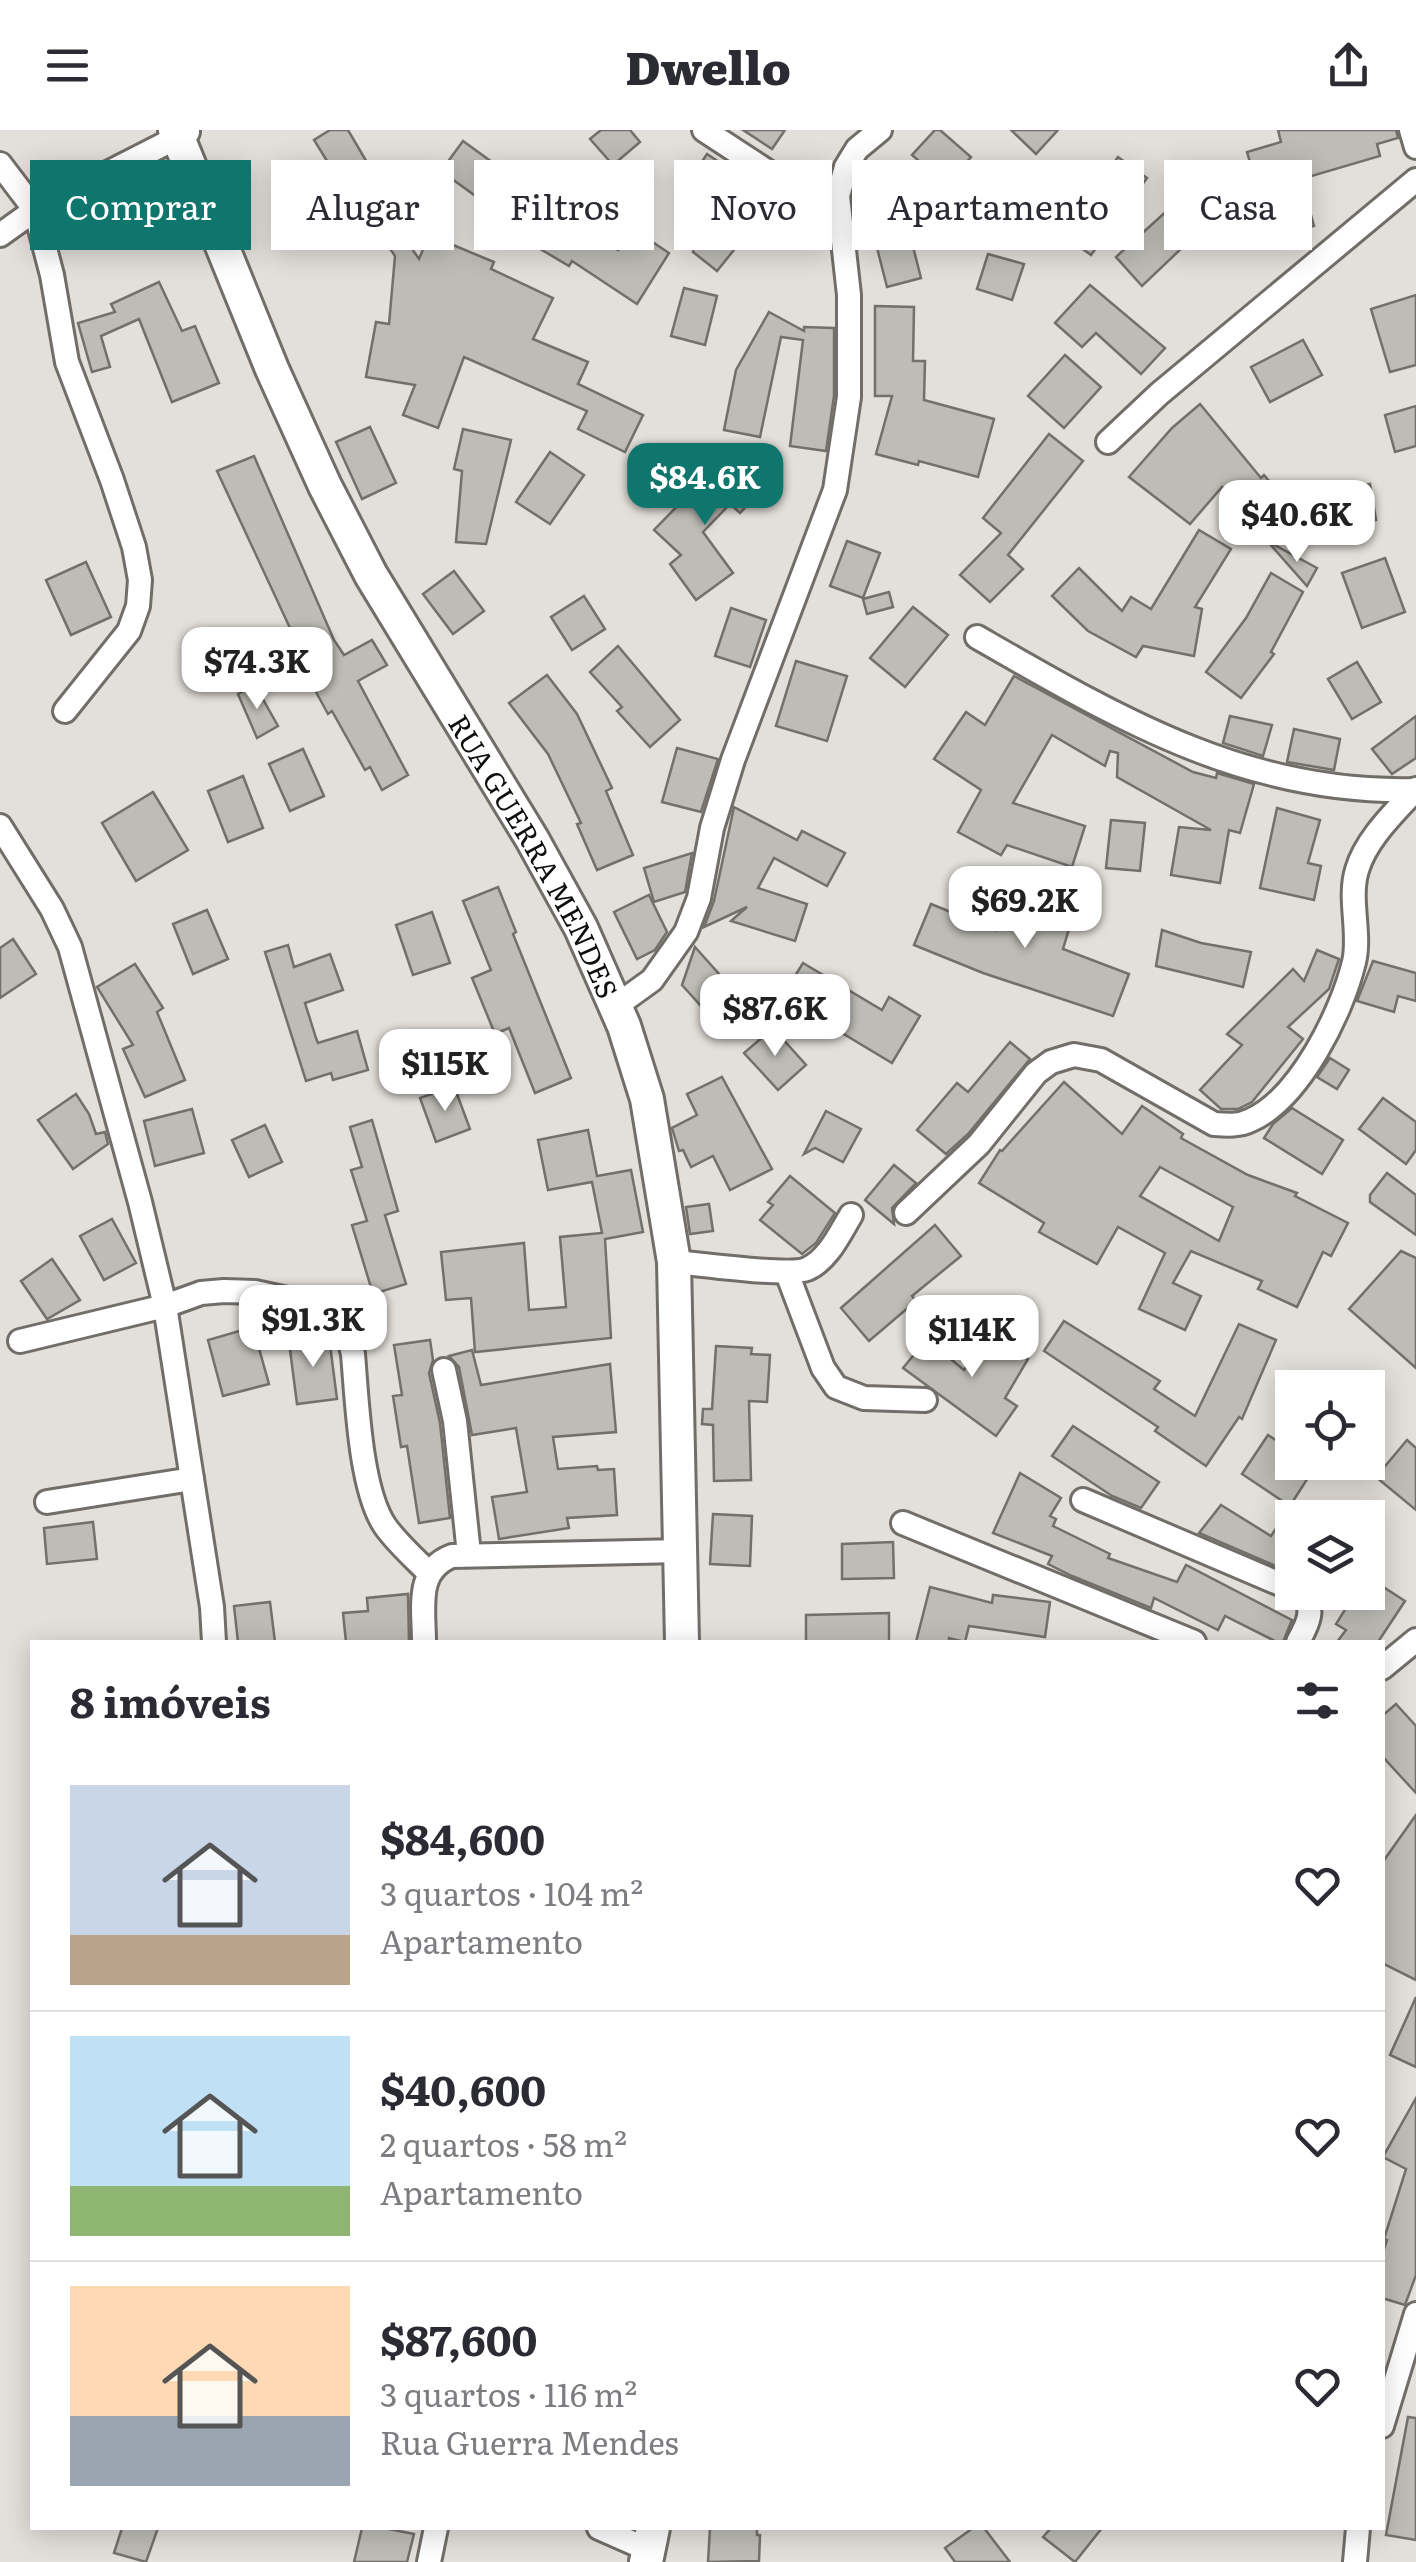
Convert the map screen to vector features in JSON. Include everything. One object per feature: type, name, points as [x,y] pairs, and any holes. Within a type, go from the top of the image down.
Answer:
[{"type":"street","points":[[704,130],[840,218]]},
{"type":"street","points":[[616,1006],[652,980],[686,932],[699,898],[712,828],[733,760],[836,490],[849,397],[849,295],[838,196],[846,167],[857,150],[880,130]]},
{"type":"street","points":[[1412,130],[1416,147]]},
{"type":"street","points":[[129,160],[181,133]]},
{"type":"street","name":"RUA GUERRA MENDES","points":[[181,133],[272,369],[370,576],[532,839],[580,928],[616,1006],[647,1099],[674,1262],[682,1640]]},
{"type":"street","points":[[0,164],[30,205]]},
{"type":"street","points":[[1108,442],[1159,394],[1416,180]]},
{"type":"street","points":[[0,236],[30,213]]},
{"type":"street","points":[[45,250],[67,362],[112,480],[134,547],[140,580],[138,606],[128,631],[65,711]]},
{"type":"street","points":[[977,637],[1132,723],[1205,756],[1256,772],[1364,791],[1416,790]]},
{"type":"street","points":[[906,1213],[978,1144],[1036,1073],[1051,1062],[1074,1055],[1101,1060],[1214,1124],[1234,1126],[1266,1111],[1302,1073],[1327,1030],[1355,960],[1357,871],[1370,844],[1416,790]]},
{"type":"street","points":[[0,826],[52,908],[70,947],[140,1202],[164,1306],[212,1607],[214,1640]]},
{"type":"street","points":[[674,1262],[788,1274],[808,1269],[829,1252],[852,1215]]},
{"type":"street","points":[[788,1274],[822,1368],[836,1387],[864,1398],[925,1400]]},
{"type":"street","points":[[20,1340],[164,1306],[201,1293],[224,1291],[255,1292],[333,1313],[348,1336],[353,1354],[369,1487],[376,1509],[399,1543],[428,1572]]},
{"type":"street","points":[[444,1370],[455,1420],[469,1554]]},
{"type":"street","points":[[47,1502],[192,1479]]},
{"type":"street","points":[[1083,1500],[1275,1582]]},
{"type":"street","points":[[902,1523],[1189,1640]]},
{"type":"street","points":[[424,1640],[425,1588],[428,1572],[438,1562],[469,1554],[682,1551]]},
{"type":"street","points":[[1299,1640],[1310,1610]]},
{"type":"street","points":[[1385,1666],[1416,1640]]},
{"type":"street","points":[[1385,2416],[1416,2314]]},
{"type":"street","points":[[1393,2391],[1416,2397]]},
{"type":"street","points":[[429,2562],[436,2530]]},
{"type":"street","points":[[605,2530],[649,2546]]},
{"type":"street","points":[[1355,2562],[1358,2530]]},
{"type":"building","points":[[330,130],[348,130],[366,160],[326,160],[314,140]]},
{"type":"building","points":[[601,130],[630,130],[640,142],[619,160],[609,160],[590,139]]},
{"type":"building","points":[[743,130],[785,130],[772,149]]},
{"type":"building","points":[[935,130],[940,130],[971,157],[918,160],[912,155]]},
{"type":"building","points":[[1011,130],[1058,130],[1036,154]]},
{"type":"building","points":[[1278,130],[1396,130],[1398,138],[1377,144],[1380,156],[1312,176],[1312,160],[1249,160],[1247,152],[1281,142]]},
{"type":"building","points":[[463,141],[489,160],[474,160],[474,195],[454,180],[454,160],[449,160]]},
{"type":"building","points":[[1164,213],[1164,250],[1180,250],[1142,286],[1116,257],[1124,250],[1144,250],[1144,232]]},
{"type":"building","points":[[654,243],[669,253],[637,304],[572,261],[569,266],[542,250],[654,250]]},
{"type":"building","points":[[454,245],[494,262],[491,269],[553,298],[533,339],[588,362],[578,384],[643,415],[625,452],[578,429],[587,411],[464,357],[438,428],[403,415],[415,385],[366,377],[376,322],[389,324],[395,256],[391,250],[413,250],[419,259],[423,250],[454,250]]},
{"type":"building","points":[[694,250],[734,250],[717,271]]},
{"type":"building","points":[[878,250],[914,250],[921,278],[887,287]]},
{"type":"building","points":[[988,254],[1024,264],[1012,300],[977,289]]},
{"type":"building","points":[[159,282],[182,331],[195,326],[219,383],[172,402],[139,319],[101,336],[110,367],[92,372],[78,323],[115,312],[111,304]]},
{"type":"building","points":[[1090,285],[1165,348],[1141,374],[1096,333],[1082,347],[1055,323]]},
{"type":"building","points":[[684,288],[717,296],[705,345],[671,336]]},
{"type":"building","points":[[1416,295],[1416,365],[1390,372],[1371,309]]},
{"type":"building","points":[[875,306],[914,307],[913,361],[925,361],[924,400],[994,419],[978,477],[876,454],[892,396],[875,396]]},
{"type":"building","points":[[769,312],[804,331],[804,327],[834,328],[834,396],[826,451],[790,446],[803,340],[781,337],[760,437],[724,430],[736,370]]},
{"type":"building","points":[[1303,340],[1322,375],[1270,402],[1251,367]]},
{"type":"building","points":[[1065,355],[1101,387],[1064,428],[1028,396]]},
{"type":"building","points":[[1200,404],[1261,478],[1264,475],[1297,514],[1266,539],[1222,487],[1190,524],[1129,477],[1172,428]]},
{"type":"building","points":[[1416,406],[1416,446],[1395,452],[1385,415]]},
{"type":"building","points":[[370,427],[396,483],[362,499],[336,442]]},
{"type":"building","points":[[463,429],[511,440],[486,544],[456,542],[462,471],[454,469]]},
{"type":"building","points":[[1049,434],[1083,461],[1008,555],[1023,569],[990,602],[960,575],[1001,533],[983,518]]},
{"type":"building","points":[[550,452],[584,475],[550,524],[516,502]]},
{"type":"building","points":[[254,456],[334,640],[344,655],[372,640],[387,665],[358,681],[408,775],[382,790],[370,767],[365,770],[332,711],[328,714],[298,659],[303,656],[217,471]]},
{"type":"building","points":[[728,460],[761,491],[740,513],[730,504],[703,532],[733,573],[696,600],[670,564],[681,555],[654,530]]},
{"type":"building","points":[[1370,484],[1376,520],[1329,528],[1323,493]]},
{"type":"building","points":[[1199,530],[1231,549],[1195,607],[1202,609],[1194,656],[1143,646],[1136,657],[1088,631],[1052,596],[1079,568],[1122,611],[1131,597],[1151,609]]},
{"type":"building","points":[[847,541],[880,553],[863,598],[830,586]]},
{"type":"building","points":[[1270,544],[1317,568],[1307,586]]},
{"type":"building","points":[[1385,558],[1405,612],[1362,628],[1342,573]]},
{"type":"building","points":[[86,562],[111,617],[71,635],[46,580]]},
{"type":"building","points":[[454,571],[484,611],[453,634],[423,594]]},
{"type":"building","points":[[1271,573],[1303,592],[1271,652],[1274,654],[1241,698],[1206,672],[1246,618]]},
{"type":"building","points":[[889,592],[893,607],[867,614],[863,599]]},
{"type":"building","points":[[584,596],[605,629],[572,650],[551,617]]},
{"type":"building","points":[[913,607],[948,635],[905,687],[870,658]]},
{"type":"building","points":[[731,608],[766,620],[750,667],[715,656]]},
{"type":"building","points":[[618,646],[680,720],[650,747],[617,711],[622,707],[590,672]]},
{"type":"building","points":[[796,661],[847,676],[827,741],[776,726]]},
{"type":"building","points":[[1357,662],[1381,702],[1352,719],[1328,679]]},
{"type":"building","points":[[547,675],[577,714],[612,788],[606,791],[633,855],[597,870],[577,824],[581,823],[548,754],[509,703]]},
{"type":"building","points":[[1014,676],[1193,772],[1216,778],[1217,773],[1254,784],[1240,833],[1229,830],[1220,883],[1171,875],[1179,827],[1211,830],[1117,777],[1118,753],[1110,751],[1105,766],[1052,735],[1013,803],[1085,826],[1072,867],[1007,845],[1001,855],[958,832],[981,790],[934,759],[966,712],[985,725]]},
{"type":"building","points":[[255,685],[278,726],[257,738],[238,694]]},
{"type":"building","points":[[1230,716],[1272,725],[1263,756],[1223,743]]},
{"type":"building","points":[[1416,716],[1416,758],[1392,774],[1372,749]]},
{"type":"building","points":[[1294,729],[1340,739],[1334,770],[1287,762]]},
{"type":"building","points":[[677,748],[718,759],[701,812],[662,802]]},
{"type":"building","points":[[303,749],[324,796],[290,811],[269,764]]},
{"type":"building","points":[[243,776],[263,828],[228,842],[208,791]]},
{"type":"building","points":[[153,792],[188,850],[136,881],[102,823]]},
{"type":"building","points":[[734,807],[797,840],[802,831],[845,853],[827,886],[774,858],[758,888],[807,904],[795,941],[731,921],[747,907],[704,927],[714,901]]},
{"type":"building","points":[[1277,808],[1320,820],[1308,863],[1321,866],[1314,900],[1260,888]]},
{"type":"building","points":[[1111,820],[1145,823],[1140,871],[1106,868]]},
{"type":"building","points":[[692,853],[685,892],[654,902],[644,868]]},
{"type":"building","points":[[498,887],[571,1078],[535,1093],[509,1028],[495,1034],[472,978],[491,970],[463,901]]},
{"type":"building","points":[[1008,888],[1075,909],[1063,949],[1129,974],[1113,1016],[983,973],[914,945],[931,904],[995,930]]},
{"type":"building","points":[[649,895],[667,932],[655,950],[637,959],[614,912]]},
{"type":"building","points":[[207,910],[228,959],[193,974],[173,924]]},
{"type":"building","points":[[432,912],[450,963],[413,975],[396,925]]},
{"type":"building","points":[[1162,930],[1201,943],[1251,952],[1243,987],[1156,966]]},
{"type":"building","points":[[13,939],[36,974],[0,998],[0,948]]},
{"type":"building","points":[[288,945],[294,967],[330,954],[343,990],[305,1003],[316,1038],[318,1043],[357,1031],[368,1070],[333,1080],[331,1073],[306,1081],[265,952]]},
{"type":"building","points":[[695,947],[736,993],[710,1016],[682,985]]},
{"type":"building","points":[[1317,950],[1339,959],[1329,989],[1288,1027],[1303,1039],[1252,1102],[1238,1109],[1221,1109],[1200,1090],[1242,1045],[1227,1034],[1293,969],[1304,981]]},
{"type":"building","points":[[1373,961],[1416,973],[1416,1001],[1398,996],[1394,1012],[1357,1001]]},
{"type":"building","points":[[803,963],[882,1010],[889,997],[920,1016],[892,1063],[782,997]]},
{"type":"building","points":[[135,964],[163,1008],[157,1012],[185,1080],[145,1097],[123,1049],[133,1045],[97,987]]},
{"type":"building","points":[[773,1028],[806,1065],[778,1090],[744,1053]]},
{"type":"building","points":[[1010,1042],[1030,1059],[968,1134],[946,1154],[917,1130],[957,1083],[968,1092]]},
{"type":"building","points":[[1330,1058],[1349,1070],[1337,1089],[1317,1077]]},
{"type":"building","points":[[722,1077],[772,1169],[730,1190],[713,1156],[691,1167],[683,1150],[679,1151],[672,1128],[697,1115],[687,1094]]},
{"type":"building","points":[[1064,1082],[1122,1134],[1142,1106],[1183,1134],[1181,1138],[1248,1175],[1297,1193],[1295,1196],[1348,1223],[1331,1256],[1323,1252],[1297,1307],[1258,1289],[1262,1281],[1191,1251],[1173,1283],[1201,1296],[1185,1330],[1139,1309],[1165,1253],[1118,1227],[1097,1264],[1039,1232],[1044,1223],[979,1183],[1002,1151]],"holes":[[[1160,1167],[1233,1207],[1219,1241],[1140,1196]]]},
{"type":"building","points":[[454,1086],[470,1129],[436,1142],[420,1098]]},
{"type":"building","points":[[76,1094],[96,1134],[105,1132],[108,1144],[73,1169],[38,1120]]},
{"type":"building","points":[[1383,1098],[1416,1122],[1416,1150],[1406,1164],[1359,1129]]},
{"type":"building","points":[[1292,1108],[1343,1140],[1322,1174],[1264,1138]]},
{"type":"building","points":[[192,1109],[204,1153],[155,1166],[144,1121]]},
{"type":"building","points":[[826,1111],[861,1129],[843,1162],[815,1148],[804,1154]]},
{"type":"building","points":[[372,1120],[398,1211],[385,1215],[406,1284],[373,1294],[352,1225],[367,1221],[351,1170],[362,1167],[350,1127]]},
{"type":"building","points":[[265,1125],[282,1162],[249,1177],[232,1140]]},
{"type":"building","points":[[588,1130],[597,1176],[631,1170],[643,1232],[605,1239],[611,1338],[475,1352],[471,1298],[446,1300],[441,1252],[524,1243],[529,1310],[566,1307],[560,1237],[602,1233],[592,1182],[548,1190],[538,1140]]},
{"type":"building","points":[[894,1165],[916,1183],[892,1208],[894,1224],[865,1200]]},
{"type":"building","points":[[1387,1173],[1416,1195],[1416,1235],[1370,1202],[1370,1195]]},
{"type":"building","points":[[790,1176],[835,1213],[816,1243],[802,1254],[760,1220],[773,1205],[768,1202]]},
{"type":"building","points":[[709,1204],[713,1231],[690,1234],[686,1207]]},
{"type":"building","points":[[112,1219],[136,1263],[104,1280],[80,1236]]},
{"type":"building","points":[[935,1225],[961,1256],[912,1296],[916,1301],[869,1341],[841,1308]]},
{"type":"building","points":[[1401,1251],[1416,1258],[1416,1368],[1349,1309]]},
{"type":"building","points":[[52,1259],[80,1300],[47,1319],[21,1281]]},
{"type":"building","points":[[1064,1321],[1160,1381],[1154,1389],[1195,1416],[1239,1324],[1276,1340],[1242,1419],[1239,1417],[1206,1466],[1155,1431],[1158,1427],[1044,1351]]},
{"type":"building","points":[[253,1327],[269,1384],[223,1396],[208,1340]]},
{"type":"building","points":[[984,1335],[1028,1359],[1005,1398],[1017,1406],[996,1436],[903,1368],[927,1339],[964,1370]]},
{"type":"building","points":[[329,1337],[337,1399],[297,1404],[289,1342]]},
{"type":"building","points":[[430,1340],[433,1360],[429,1373],[440,1423],[450,1518],[419,1523],[407,1446],[401,1447],[393,1396],[402,1395],[394,1345]]},
{"type":"building","points":[[716,1346],[752,1348],[751,1354],[770,1355],[767,1402],[749,1401],[751,1480],[714,1481],[713,1425],[702,1424],[703,1409],[712,1409]]},
{"type":"building","points":[[472,1350],[481,1385],[610,1364],[616,1432],[553,1437],[558,1469],[614,1469],[617,1515],[567,1518],[569,1528],[499,1539],[492,1497],[527,1492],[516,1428],[472,1435],[459,1367],[449,1356]]},
{"type":"building","points":[[1073,1426],[1159,1482],[1141,1508],[1112,1496],[1052,1456]]},
{"type":"building","points":[[1268,1435],[1275,1440],[1275,1480],[1307,1480],[1294,1500],[1281,1500],[1242,1474]]},
{"type":"building","points":[[1407,1440],[1416,1448],[1416,1510],[1380,1480],[1385,1480],[1385,1466]]},
{"type":"building","points":[[1020,1473],[1061,1498],[1050,1516],[1056,1519],[1053,1526],[1110,1554],[1108,1558],[1177,1582],[1186,1565],[1292,1620],[1284,1640],[1273,1640],[1225,1616],[1218,1630],[1154,1598],[1151,1608],[1072,1576],[1048,1564],[1052,1556],[993,1533]]},
{"type":"building","points":[[1221,1505],[1271,1536],[1275,1530],[1275,1566],[1199,1533]]},
{"type":"building","points":[[713,1514],[752,1516],[750,1566],[710,1564]]},
{"type":"building","points":[[93,1522],[97,1559],[47,1564],[44,1528]]},
{"type":"building","points":[[893,1542],[894,1578],[842,1579],[842,1544]]},
{"type":"building","points":[[930,1587],[992,1603],[993,1595],[1050,1602],[1045,1637],[969,1626],[966,1640],[917,1640]]},
{"type":"building","points":[[1385,1588],[1405,1601],[1379,1640],[1338,1640],[1346,1630],[1336,1624],[1345,1610],[1385,1610]]},
{"type":"building","points":[[408,1594],[409,1640],[346,1640],[343,1613],[368,1611],[367,1598]]},
{"type":"building","points":[[270,1602],[275,1640],[238,1640],[234,1606]]},
{"type":"building","points":[[889,1613],[889,1640],[806,1640],[806,1615]]},
{"type":"building","points":[[1396,1704],[1416,1726],[1416,1793],[1385,1759],[1385,1713]]},
{"type":"building","points":[[1416,1815],[1416,1980],[1385,1964],[1385,1859]]},
{"type":"building","points":[[1416,1997],[1416,2067],[1390,2055]]},
{"type":"building","points":[[1416,2098],[1416,2275],[1405,2305],[1385,2299],[1385,2236],[1406,2169],[1385,2158]]},
{"type":"building","points":[[1408,2417],[1416,2418],[1416,2540],[1386,2535]]},
{"type":"building","points":[[121,2530],[157,2530],[146,2562],[114,2553]]},
{"type":"building","points":[[362,2530],[414,2534],[407,2562],[354,2562]]},
{"type":"building","points":[[710,2530],[757,2530],[760,2535],[759,2561],[708,2562]]},
{"type":"building","points":[[970,2530],[986,2530],[1010,2562],[955,2562],[945,2548]]},
{"type":"building","points":[[1049,2530],[1100,2530],[1075,2562],[1043,2537]]}]
